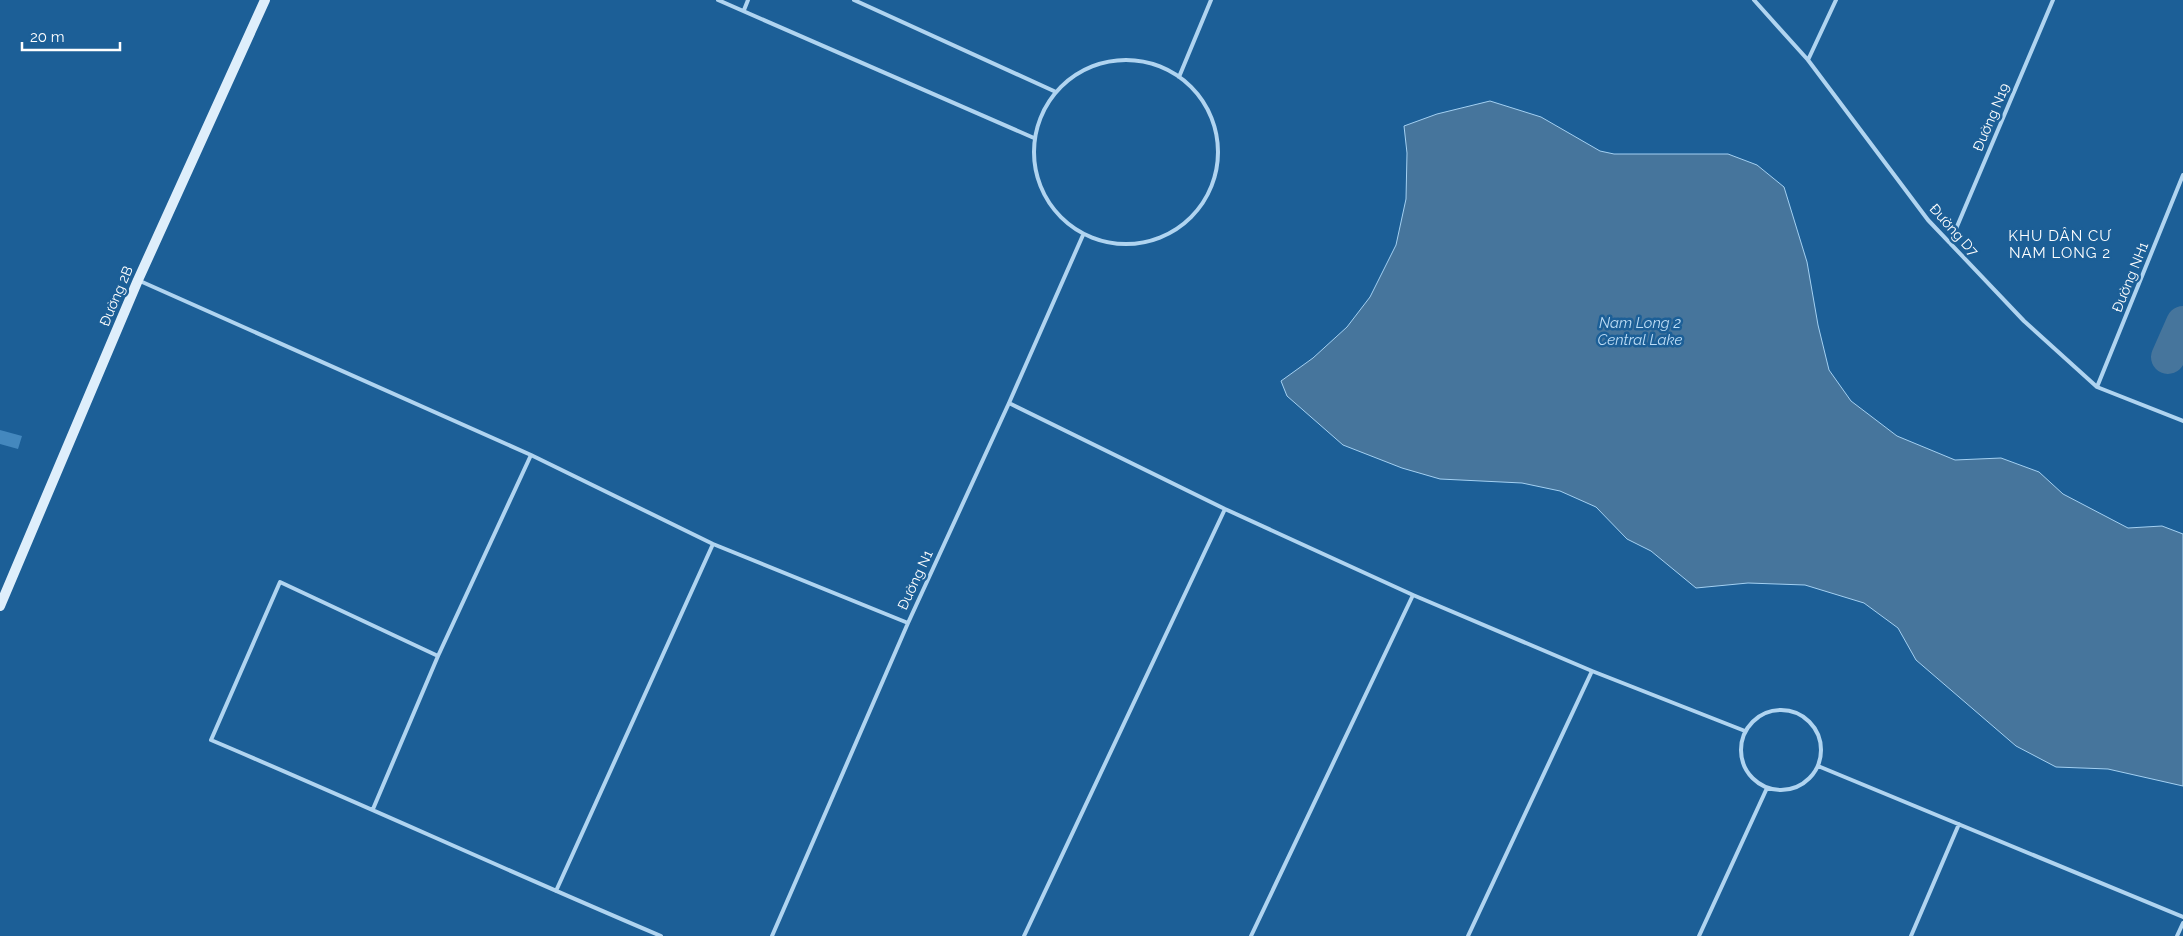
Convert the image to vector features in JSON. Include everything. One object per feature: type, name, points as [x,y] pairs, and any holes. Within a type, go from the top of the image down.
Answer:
[{"type":"street","name":"Đường 2B","points":[[0,606],[138,280],[265,0]]},
{"type":"lane","points":[[718,0],[1034,138]]},
{"type":"lane","points":[[744,10],[748,0]]},
{"type":"lane","points":[[854,0],[1056,92]]},
{"type":"lane","points":[[1180,76],[1211,0]]},
{"type":"lane","name":"Đường D7","points":[[1754,0],[1808,60],[1928,220],[2024,321],[2097,387],[2183,421]]},
{"type":"lane","points":[[1808,60],[1836,0]]},
{"type":"lane","name":"Đường N19","points":[[1950,243],[2053,0]]},
{"type":"lane","points":[[1128,60],[1155,64],[1180,76],[1201,98],[1215,126],[1219,156],[1212,186],[1196,212],[1172,232],[1144,244],[1113,244],[1083,235],[1060,218],[1043,195],[1034,167],[1034,138],[1042,114],[1056,92],[1076,74],[1101,63],[1128,60]]},
{"type":"lane","name":"Đường NH1","points":[[2097,387],[2183,175]]},
{"type":"lane","name":"Đường N1","points":[[772,936],[908,623],[1009,403],[1083,235]]},
{"type":"lane","points":[[138,280],[531,455],[712,544],[908,623]]},
{"type":"lane","points":[[1009,403],[1225,509],[1413,595],[1592,671],[1745,731]]},
{"type":"lane","points":[[373,809],[438,656],[531,455]]},
{"type":"lane","points":[[1024,936],[1225,509]]},
{"type":"lane","points":[[556,891],[712,544]]},
{"type":"lane","points":[[438,656],[280,582],[211,740],[661,936]]},
{"type":"lane","points":[[1251,936],[1413,595]]},
{"type":"lane","points":[[1468,936],[1592,671]]},
{"type":"lane","points":[[1779,710],[1792,712],[1804,718],[1814,727],[1821,753],[1818,766],[1802,784],[1791,789],[1767,788],[1748,775],[1743,764],[1740,753],[1745,731],[1754,720],[1766,713],[1779,710]]},
{"type":"lane","points":[[1818,766],[2183,917]]},
{"type":"lane","points":[[1700,936],[1767,788]]},
{"type":"lane","points":[[1911,936],[1959,824]]},
{"type":"lane","points":[[2177,936],[2183,923]]},
{"type":"water","name":"Nam Long 2 Central Lake","points":[[1490,101],[1541,117],[1600,151],[1614,154],[1728,154],[1757,165],[1784,187],[1807,262],[1818,325],[1829,370],[1851,401],[1897,436],[1955,460],[2001,458],[2039,472],[2063,494],[2128,528],[2162,526],[2183,534],[2183,786],[2108,769],[2056,767],[2016,746],[1916,660],[1898,628],[1864,603],[1805,585],[1748,583],[1696,588],[1651,551],[1627,539],[1596,507],[1560,491],[1522,483],[1440,479],[1402,468],[1343,445],[1287,396],[1281,381],[1313,358],[1347,327],[1370,297],[1396,245],[1406,199],[1407,153],[1404,126],[1437,114]]},
{"type":"building","points":[[0,430],[22,436],[18,449],[0,444]]},
{"type":"waterway","points":[[2168,357],[2183,323]]},
{"type":"district","name":"KHU DÂN CƯ NAM LONG 2","points":[[2060,244]]}]
